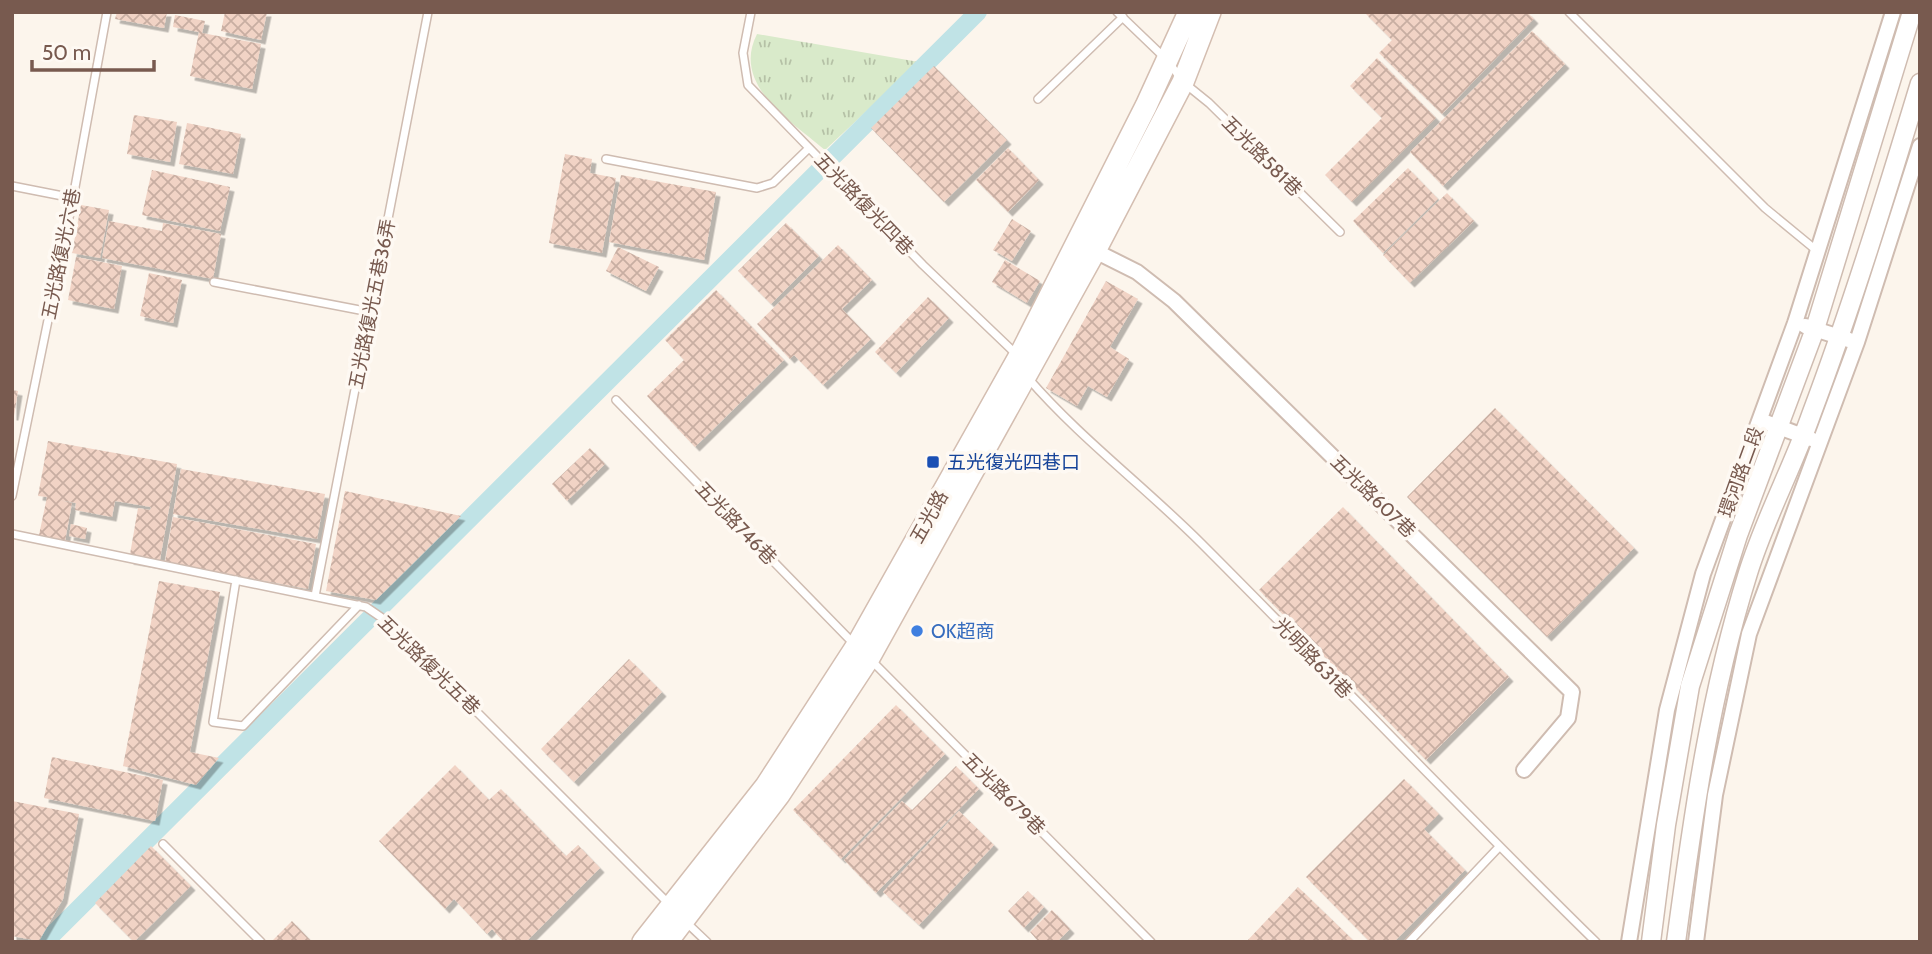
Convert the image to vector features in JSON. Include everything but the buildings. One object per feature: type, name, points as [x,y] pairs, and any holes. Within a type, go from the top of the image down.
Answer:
[{"type":"main road","name":"五光路","points":[[1023,367],[1168,61],[1200,18]]},
{"type":"main road","name":"五光路","points":[[643,942],[679,914],[779,795],[863,653],[1023,367],[1095,251],[1183,82],[1200,18]]},
{"type":"main road","name":"五光路","points":[[667,942],[679,914]]},
{"type":"street","name":"環河路二段","points":[[1629,942],[1667,710],[1703,574],[1795,323],[1893,12]]},
{"type":"street","name":"環河路二段","points":[[1651,942],[1665,825],[1690,687],[1738,535],[1815,329],[1912,12]]},
{"type":"street","name":"環河路二段","points":[[1849,340],[1920,83]]},
{"type":"street","name":"環河路二段","points":[[1696,942],[1715,795],[1749,634],[1812,439],[1920,146]]},
{"type":"street","name":"五光路607巷","points":[[1095,251],[1137,272],[1174,301],[1572,692],[1568,718],[1524,770]]},
{"type":"street","points":[[1795,323],[1849,340]]},
{"type":"street","points":[[1760,420],[1812,439]]},
{"type":"street","name":"環河路二段","points":[[1676,942],[1695,797],[1711,708],[1764,524],[1812,439]]},
{"type":"lane","name":"五光路復光六巷","points":[[12,496],[73,198],[107,12]]},
{"type":"lane","name":"五光路復光五巷36弄","points":[[316,596],[428,12]]},
{"type":"lane","name":"五光路復光四巷","points":[[751,12],[743,54],[748,85],[1023,367]]},
{"type":"lane","points":[[1569,12],[1765,208],[1816,250]]},
{"type":"lane","points":[[1038,99],[1120,15]]},
{"type":"lane","name":"五光路581巷","points":[[1120,15],[1168,61],[1183,82],[1209,103],[1340,232]]},
{"type":"lane","points":[[606,159],[757,188],[773,183],[809,148]]},
{"type":"lane","points":[[12,186],[73,198]]},
{"type":"lane","points":[[214,282],[370,312]]},
{"type":"lane","name":"光明路631巷","points":[[1023,367],[1060,414],[1126,471],[1199,541],[1596,942]]},
{"type":"lane","name":"五光路746巷","points":[[616,400],[863,653]]},
{"type":"lane","name":"五光路復光五巷","points":[[12,534],[362,606],[386,620],[706,942]]},
{"type":"lane","points":[[236,580],[213,722],[243,726],[362,606]]},
{"type":"lane","name":"五光路679巷","points":[[863,653],[1151,942]]},
{"type":"lane","points":[[163,844],[261,942]]},
{"type":"lane","points":[[1409,942],[1499,847]]},
{"type":"green space","points":[[757,34],[919,62],[825,150],[782,114],[758,85],[752,70],[751,52]]},
{"type":"waterway","points":[[45,942],[978,12]]},
{"type":"place","name":"五光復光四巷口","points":[[933,462]]},
{"type":"place","name":"OK超商","points":[[917,631]]}]
